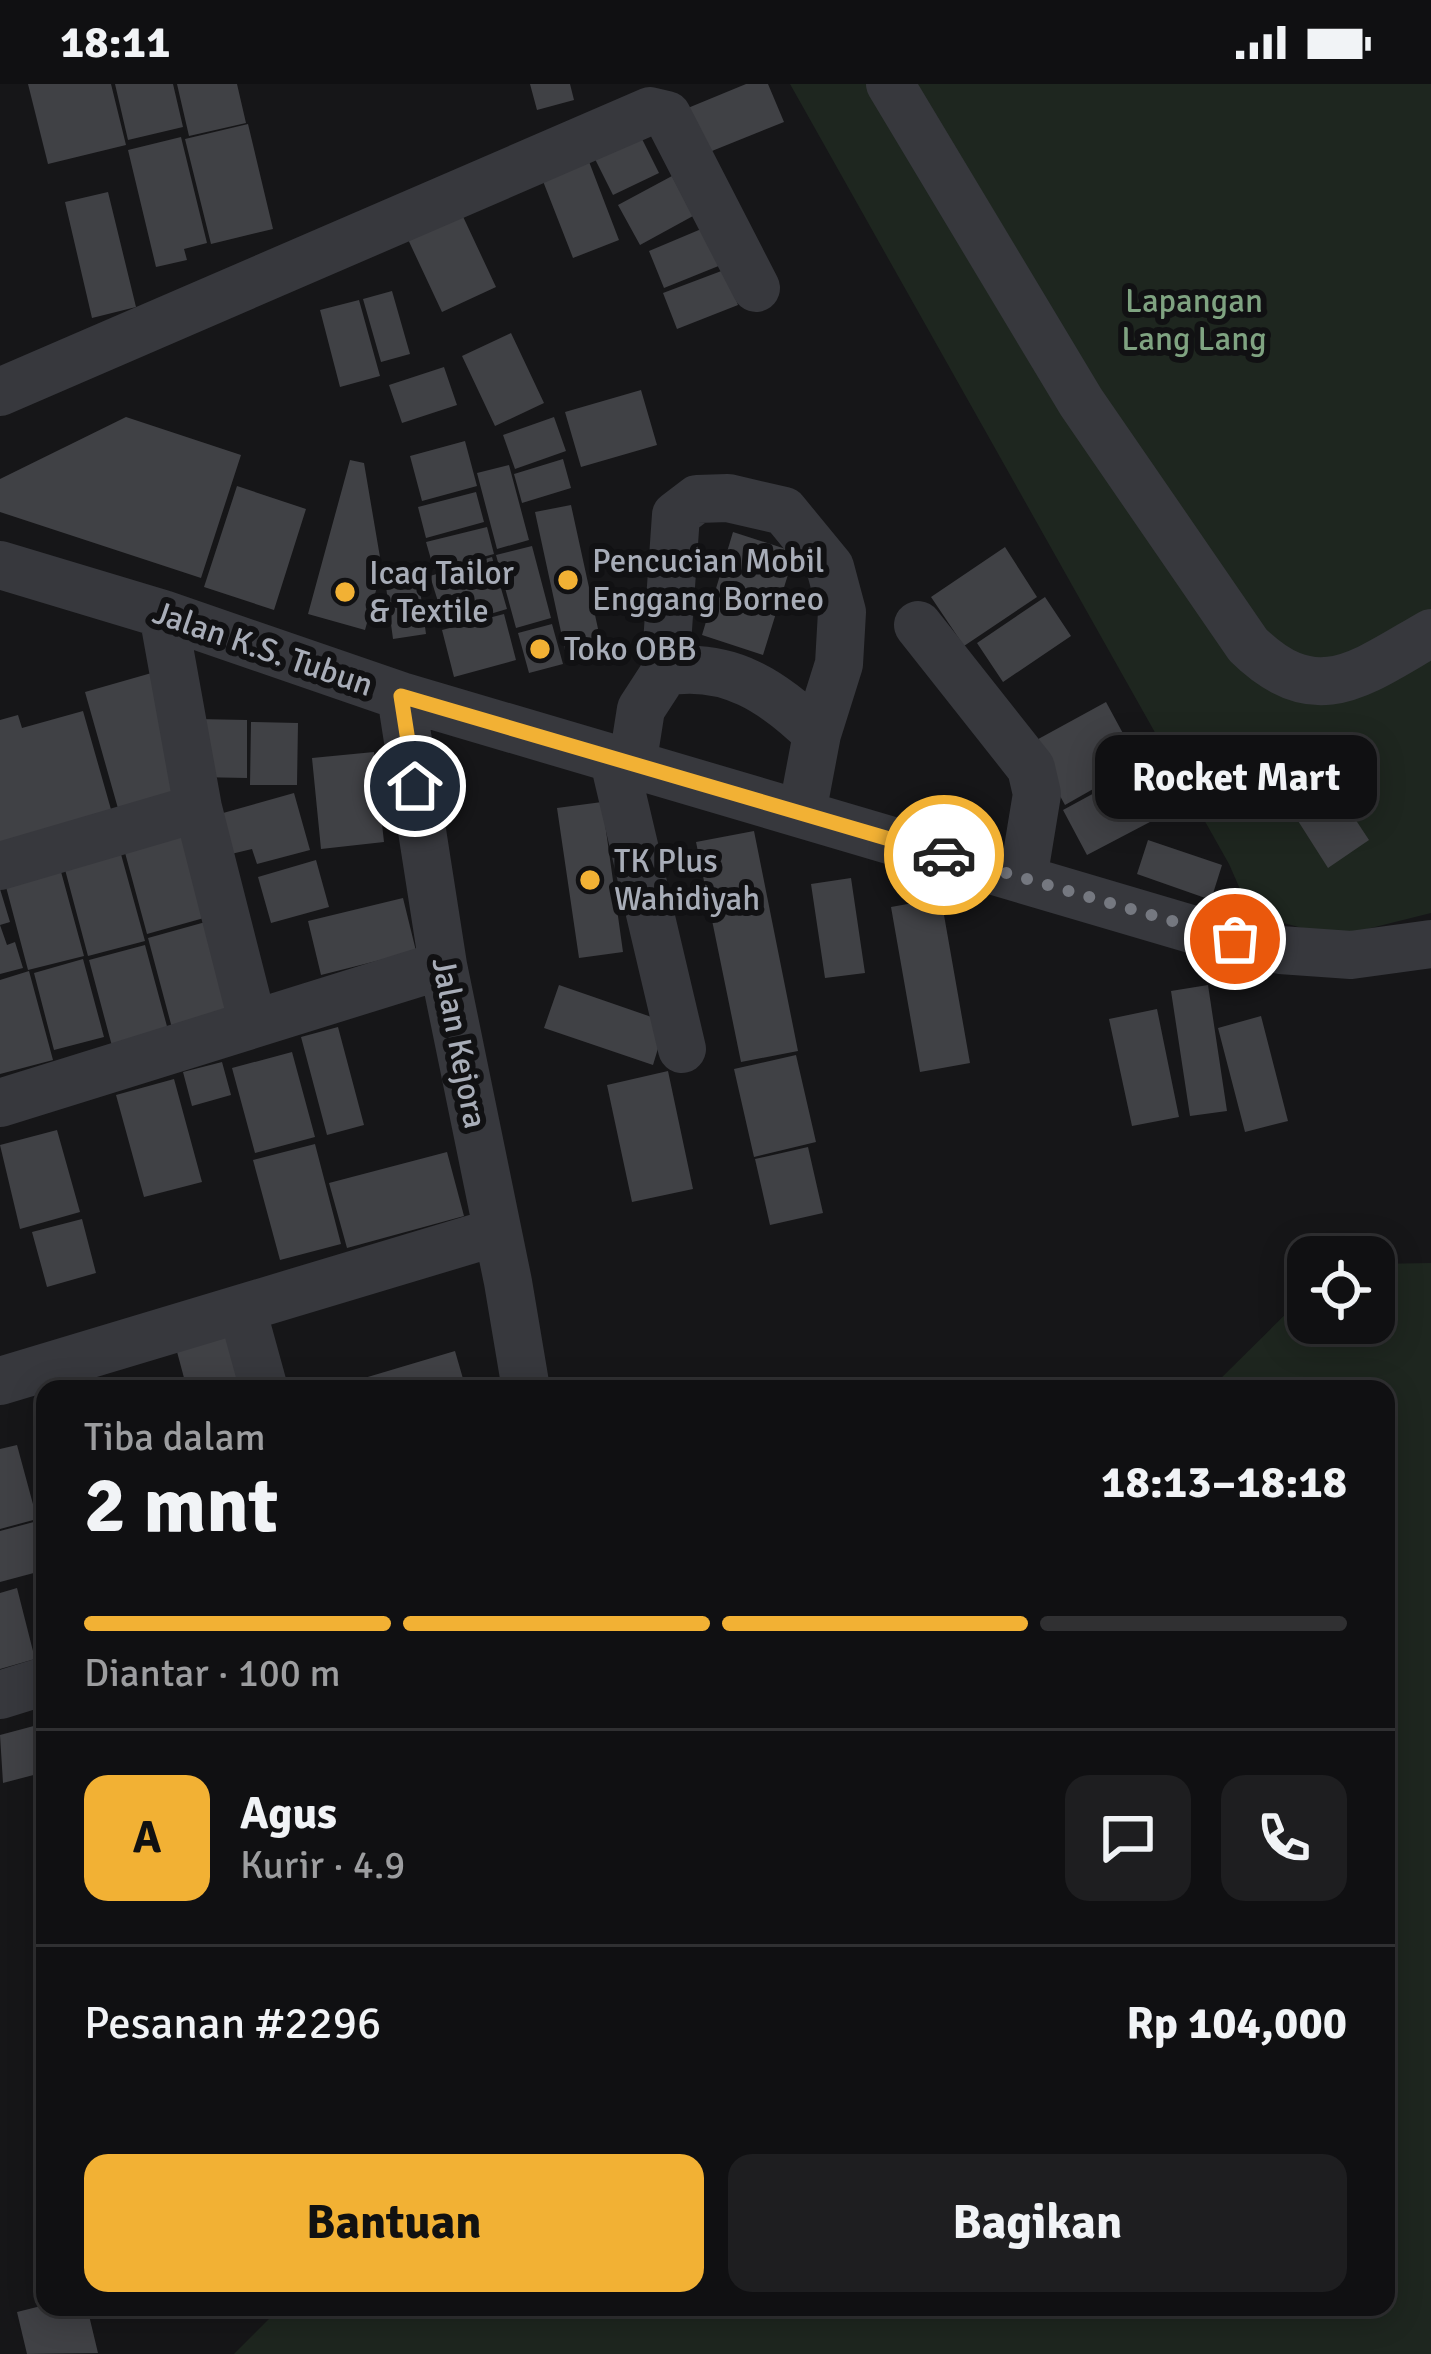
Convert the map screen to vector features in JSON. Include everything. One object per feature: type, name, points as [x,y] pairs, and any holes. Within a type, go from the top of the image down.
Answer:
[{"type":"street","points":[[890,84],[1081,402],[1248,644],[1272,668],[1298,681],[1353,678],[1431,633]]},
{"type":"street","points":[[0,392],[650,111],[667,115],[756,288]]},
{"type":"street","points":[[682,1049],[623,764],[641,710],[665,673],[676,515],[697,499],[728,498],[784,511],[830,567],[842,612],[839,664],[802,813]]},
{"type":"street","name":"Jalan K.S. Tubun","points":[[0,565],[623,764],[1191,929],[1280,950],[1351,955],[1431,944]]},
{"type":"street","points":[[163,614],[199,808],[253,1024]]},
{"type":"street","points":[[918,625],[1031,768],[1036,794],[1023,879]]},
{"type":"street","points":[[665,673],[687,668],[731,675],[760,687],[818,734]]},
{"type":"street","name":"Jalan Kejora","points":[[401,696],[443,965],[524,1380]]},
{"type":"street","points":[[0,866],[199,808]]},
{"type":"street","points":[[0,1103],[443,965]]},
{"type":"street","points":[[0,1381],[496,1232]]},
{"type":"street","points":[[242,1309],[262,1380]]},
{"type":"street","points":[[0,1695],[36,1685]]},
{"type":"green space","name":"Lapangan Lang Lang","points":[[790,84],[1431,84],[1431,913],[1335,937],[1251,914],[1229,864]]},
{"type":"green space","points":[[1431,1263],[1431,2354],[234,2354],[272,2316],[1395,2316],[1395,1380],[1219,1380],[1287,1313],[1287,1344],[1395,1344],[1395,1264]]},
{"type":"building","points":[[28,84],[111,84],[126,145],[48,164]]},
{"type":"building","points":[[115,84],[173,84],[183,127],[128,140]]},
{"type":"building","points":[[177,84],[237,84],[246,123],[189,136]]},
{"type":"building","points":[[530,84],[570,84],[574,100],[537,110]]},
{"type":"building","points":[[746,84],[768,84],[784,122],[702,155],[683,110]]},
{"type":"building","points":[[248,124],[273,229],[211,244],[185,139]]},
{"type":"building","points":[[635,125],[659,173],[613,195],[589,147]]},
{"type":"building","points":[[181,137],[207,243],[184,249],[187,260],[156,267],[128,150]]},
{"type":"building","points":[[588,159],[619,240],[573,258],[541,176]]},
{"type":"building","points":[[672,176],[693,216],[640,245],[618,205]]},
{"type":"building","points":[[108,192],[136,307],[92,318],[65,202]]},
{"type":"building","points":[[459,208],[496,287],[442,312],[405,233]]},
{"type":"building","points":[[706,227],[721,265],[664,288],[649,251]]},
{"type":"building","points":[[724,270],[738,305],[677,329],[663,293]]},
{"type":"building","points":[[392,291],[410,354],[381,362],[363,299]]},
{"type":"building","points":[[359,300],[380,376],[340,387],[320,310]]},
{"type":"building","points":[[511,333],[544,403],[495,426],[462,356]]},
{"type":"building","points":[[444,367],[457,405],[402,423],[389,385]]},
{"type":"building","points":[[641,390],[657,445],[581,467],[565,412]]},
{"type":"building","points":[[126,417],[241,455],[201,578],[0,512],[0,479]]},
{"type":"building","points":[[554,417],[566,451],[515,469],[503,435]]},
{"type":"building","points":[[465,441],[477,486],[422,501],[410,456]]},
{"type":"building","points":[[563,459],[571,488],[522,503],[514,474]]},
{"type":"building","points":[[350,460],[364,463],[382,569],[365,630],[308,614]]},
{"type":"building","points":[[509,465],[529,540],[497,549],[477,473]]},
{"type":"building","points":[[237,486],[306,509],[274,610],[204,587]]},
{"type":"building","points":[[476,492],[484,522],[426,538],[418,507]]},
{"type":"building","name":"Pencucian Mobil Enggang Borneo","points":[[571,505],[602,647],[566,655],[535,512]]},
{"type":"building","points":[[487,527],[494,554],[434,570],[426,542]]},
{"type":"building","points":[[733,532],[795,552],[763,655],[702,635]]},
{"type":"building","points":[[532,546],[551,618],[516,628],[496,555]]},
{"type":"building","points":[[1005,547],[1037,597],[964,646],[931,597]]},
{"type":"building","points":[[492,557],[507,609],[446,627],[430,576]]},
{"type":"building","points":[[418,575],[426,634],[393,639],[385,579]]},
{"type":"building","points":[[1045,597],[1071,636],[1003,682],[977,643]]},
{"type":"building","points":[[504,614],[516,660],[454,677],[442,630]]},
{"type":"building","name":"Toko OBB","points":[[552,624],[563,664],[529,673],[518,633]]},
{"type":"building","points":[[155,672],[191,799],[121,819],[85,692]]},
{"type":"building","points":[[1106,702],[1139,763],[1065,805],[1031,743]]},
{"type":"building","points":[[83,711],[114,820],[0,846],[0,720],[18,715],[22,728]]},
{"type":"building","points":[[197,719],[247,720],[247,778],[196,777]]},
{"type":"building","points":[[251,722],[298,723],[297,785],[250,785]]},
{"type":"building","points":[[374,752],[384,842],[321,849],[312,758]]},
{"type":"building","points":[[1144,766],[1169,812],[1087,855],[1063,810]]},
{"type":"building","points":[[1334,787],[1369,840],[1328,868],[1293,813]]},
{"type":"building","points":[[294,793],[310,850],[257,864],[252,849],[227,855],[216,815]]},
{"type":"building","name":"TK Plus Wahidiyah","points":[[602,802],[623,952],[579,958],[557,808]]},
{"type":"building","points":[[754,831],[798,1051],[741,1062],[696,842]]},
{"type":"building","points":[[189,832],[211,916],[147,934],[124,849]]},
{"type":"building","points":[[1148,840],[1222,865],[1211,900],[1137,874]]},
{"type":"building","points":[[119,847],[145,941],[88,956],[63,862]]},
{"type":"building","points":[[316,860],[329,907],[271,923],[258,877]]},
{"type":"building","points":[[60,868],[84,956],[28,970],[5,883]]},
{"type":"building","points":[[851,878],[865,973],[825,978],[811,884]]},
{"type":"building","points":[[0,889],[10,922],[0,925]]},
{"type":"building","points":[[403,898],[416,951],[321,975],[308,921]]},
{"type":"building","points":[[941,898],[970,1063],[920,1072],[891,907]]},
{"type":"building","points":[[209,921],[233,1012],[172,1028],[148,938]]},
{"type":"building","points":[[0,925],[7,945],[15,942],[23,968],[0,974]]},
{"type":"building","points":[[145,945],[168,1030],[112,1046],[89,960]]},
{"type":"building","points":[[83,959],[104,1037],[54,1050],[34,973]]},
{"type":"building","points":[[29,971],[53,1060],[0,1074],[0,980]]},
{"type":"building","points":[[559,985],[666,1022],[653,1065],[544,1028]]},
{"type":"building","points":[[1208,985],[1227,1111],[1190,1116],[1171,991]]},
{"type":"building","points":[[1157,1009],[1179,1117],[1132,1126],[1109,1019]]},
{"type":"building","points":[[1261,1016],[1288,1121],[1245,1132],[1218,1028]]},
{"type":"building","points":[[338,1027],[364,1125],[327,1135],[301,1037]]},
{"type":"building","points":[[292,1052],[315,1137],[255,1153],[232,1068]]},
{"type":"building","points":[[796,1055],[816,1142],[754,1157],[734,1069]]},
{"type":"building","points":[[222,1062],[231,1095],[192,1106],[183,1072]]},
{"type":"building","points":[[668,1071],[693,1189],[632,1202],[607,1085]]},
{"type":"building","points":[[174,1079],[202,1182],[144,1197],[116,1095]]},
{"type":"building","points":[[57,1130],[80,1212],[20,1229],[0,1145]]},
{"type":"building","points":[[315,1144],[341,1244],[280,1260],[253,1160]]},
{"type":"building","points":[[808,1147],[823,1213],[770,1225],[755,1159]]},
{"type":"building","points":[[447,1152],[464,1216],[347,1248],[329,1183]]},
{"type":"building","points":[[82,1219],[96,1273],[47,1287],[32,1232]]},
{"type":"building","points":[[234,1332],[247,1380],[185,1380],[176,1348]]},
{"type":"building","points":[[455,1351],[463,1380],[361,1380]]},
{"type":"building","points":[[17,1445],[36,1519],[0,1529],[0,1449]]},
{"type":"building","points":[[36,1521],[36,1572],[0,1582],[0,1531]]},
{"type":"building","points":[[17,1588],[35,1659],[0,1669],[0,1593]]},
{"type":"building","points":[[36,1725],[36,1774],[3,1783],[0,1735]]},
{"type":"building","points":[[36,2307],[36,2316],[89,2316],[98,2353],[27,2354],[17,2312]]},
{"type":"way so far","points":[[944,855],[1235,939]]},
{"type":"place","name":"Pencucian Mobil Enggang Borneo","points":[[568,580]]},
{"type":"place","name":"Icaq Tailor & Textile","points":[[345,592]]},
{"type":"place","name":"Toko OBB","points":[[540,649]]},
{"type":"place","name":"TK Plus Wahidiyah","points":[[590,880]]},
{"type":"place","name":"Rocket Mart","points":[[1235,939]]},
{"type":"route","points":[[415,786],[401,696],[944,855]]}]
